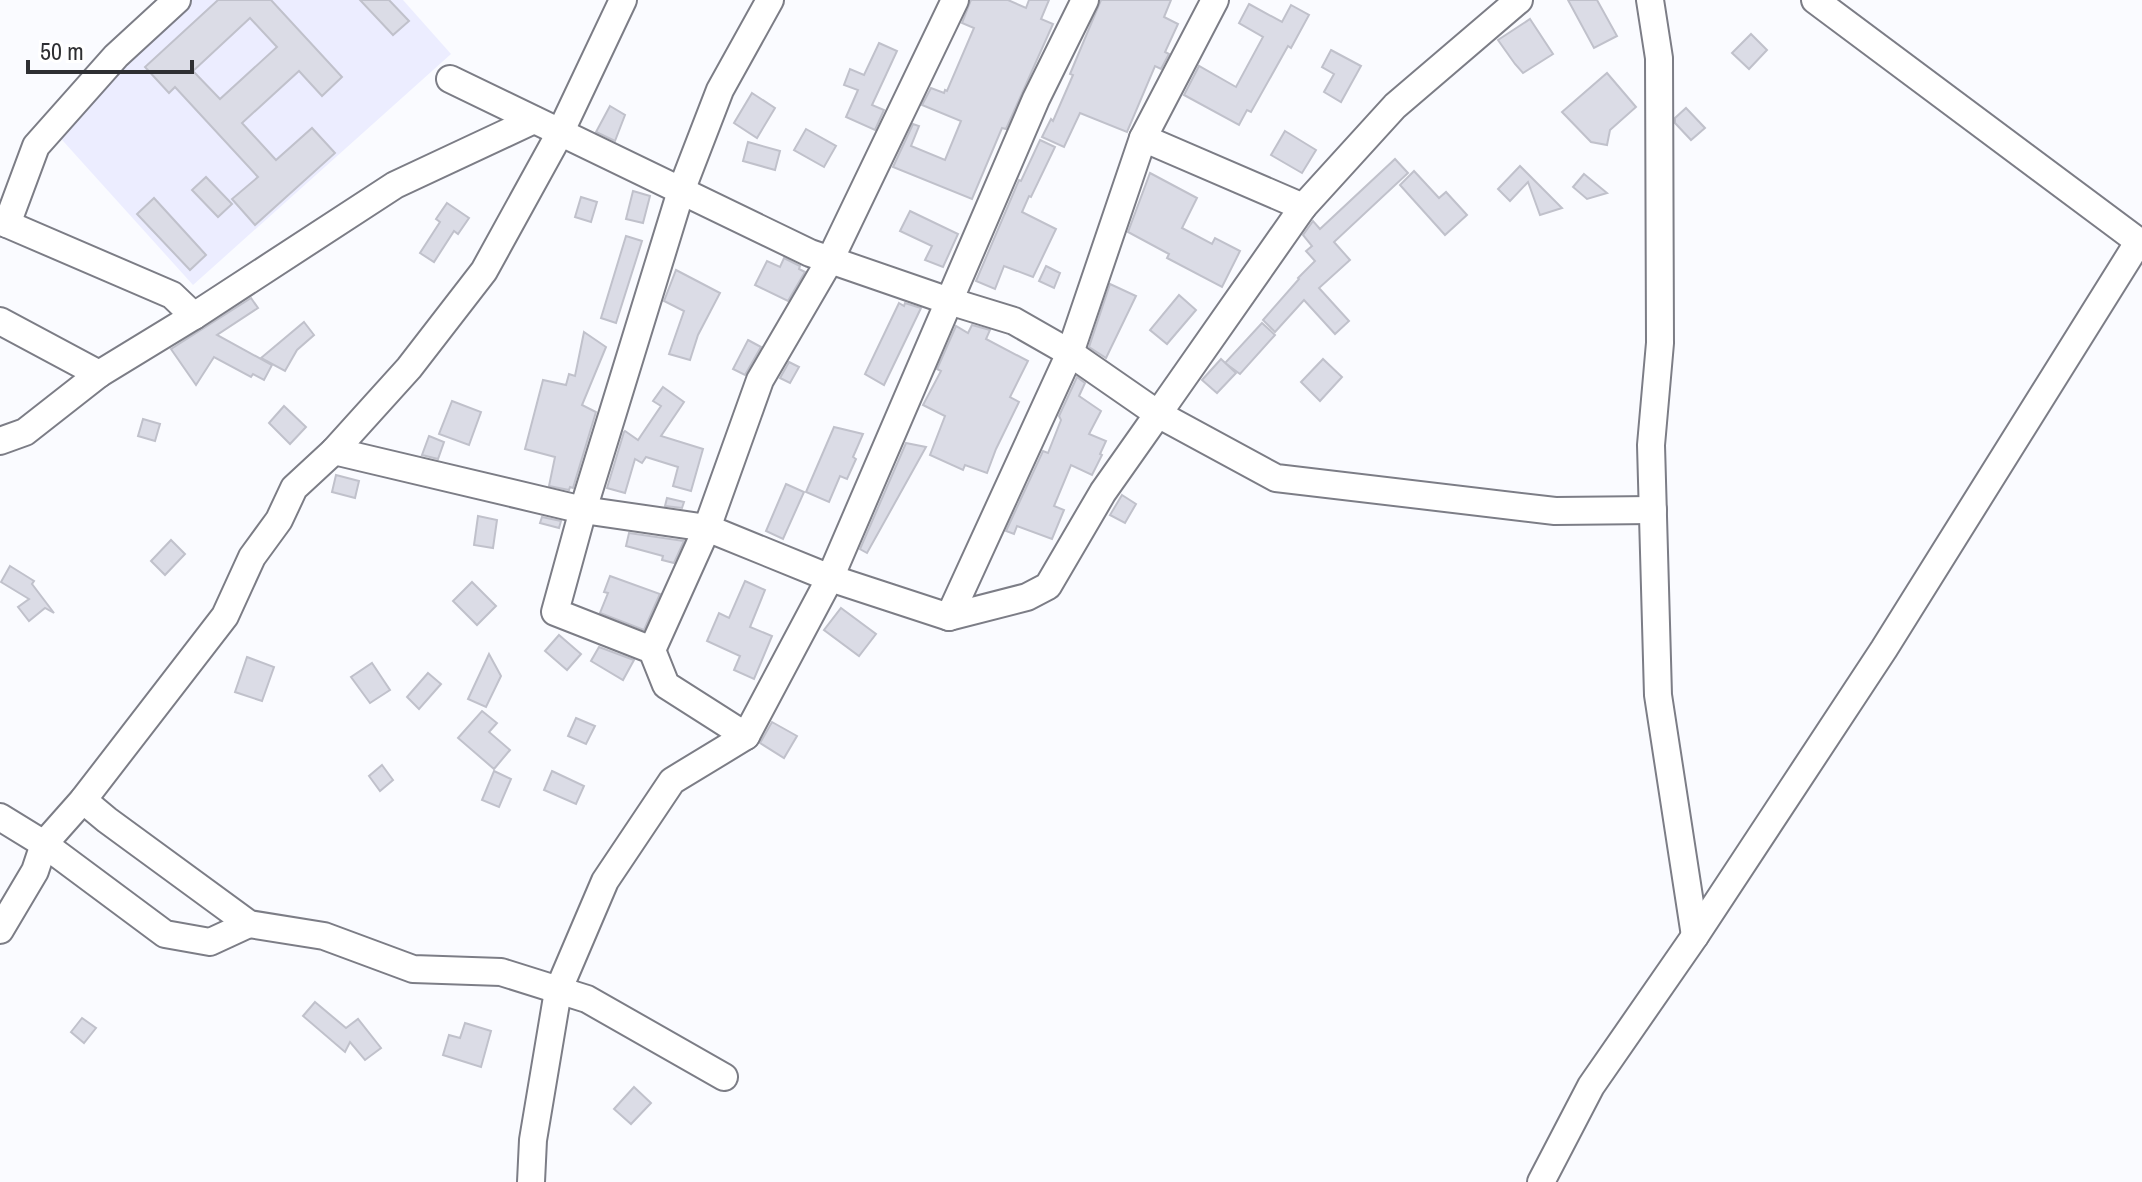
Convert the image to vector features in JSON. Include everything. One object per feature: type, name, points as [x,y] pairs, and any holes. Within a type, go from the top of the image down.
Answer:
[{"type":"street","points":[[177,0],[116,56],[36,146],[4,222],[172,295],[194,316]]},
{"type":"street","points":[[0,930],[35,871],[44,844],[83,800],[225,616],[252,557],[279,520],[294,488],[334,451],[409,368],[484,271],[560,133],[623,0]]},
{"type":"street","points":[[652,650],[555,612],[583,510],[681,191],[720,90],[770,0]]},
{"type":"street","points":[[746,736],[666,685],[652,650],[707,528],[760,380],[830,260],[955,0]]},
{"type":"street","points":[[531,1182],[533,1140],[558,991],[605,881],[672,781],[746,736],[830,578],[1036,99],[1085,0]]},
{"type":"street","points":[[949,617],[1070,353],[1143,138],[1215,0]]},
{"type":"street","points":[[334,451],[583,510],[707,528],[830,578],[949,617],[1027,597],[1048,586],[1103,492],[1303,207],[1395,106],[1519,0]]},
{"type":"street","points":[[1650,0],[1659,58],[1660,343],[1651,445],[1658,695],[1695,936]]},
{"type":"street","points":[[1541,1182],[1591,1086],[1695,936],[1884,649],[2140,243],[1815,0]]},
{"type":"street","points":[[450,79],[810,253],[1014,321],[1070,353],[1158,414],[1276,478],[1555,511],[1653,510]]},
{"type":"street","points":[[0,441],[25,432],[99,374],[395,185],[534,120]]},
{"type":"street","points":[[1143,138],[1303,207]]},
{"type":"street","points":[[0,321],[99,374]]},
{"type":"street","points":[[83,800],[249,924],[324,936],[413,969],[501,972],[587,999],[724,1077]]},
{"type":"street","points":[[0,817],[44,844],[165,934],[210,942],[249,924]]},
{"type":"shaded area","points":[[191,0],[403,0],[451,54],[193,285],[45,121]]},
{"type":"building","points":[[218,0],[271,0],[342,77],[322,96],[299,71],[242,123],[276,160],[312,128],[335,153],[255,225],[232,199],[258,177],[175,87],[169,93],[145,67]],"holes":[[[250,18],[277,47],[220,99],[193,71]]]},
{"type":"building","points":[[360,0],[389,0],[409,21],[393,35]]},
{"type":"building","points":[[971,0],[1008,0],[1026,8],[1029,0],[1049,0],[1041,19],[1053,24],[1006,129],[1002,128],[972,199],[893,167],[913,124],[919,126],[911,146],[945,160],[961,121],[922,105],[931,88],[944,93],[947,91],[974,28],[962,23]]},
{"type":"building","points":[[1101,0],[1171,0],[1164,17],[1178,24],[1165,52],[1169,54],[1161,69],[1155,66],[1127,132],[1080,113],[1064,147],[1042,137],[1051,119],[1053,121],[1073,75],[1070,74]]},
{"type":"building","points":[[1568,0],[1597,0],[1617,36],[1594,48]]},
{"type":"building","points":[[1249,4],[1282,22],[1291,5],[1309,15],[1251,112],[1247,110],[1239,125],[1184,95],[1199,66],[1236,87],[1263,37],[1239,23]]},
{"type":"building","points":[[1530,19],[1553,54],[1523,73],[1498,40]]},
{"type":"building","points":[[1751,34],[1767,50],[1749,69],[1732,53]]},
{"type":"building","points":[[879,43],[897,51],[872,105],[884,110],[875,130],[846,117],[858,90],[844,85],[850,69],[864,75]]},
{"type":"building","points":[[1331,50],[1361,66],[1341,102],[1324,92],[1334,74],[1322,67]]},
{"type":"building","points":[[1607,73],[1636,107],[1610,130],[1607,145],[1591,142],[1562,112]]},
{"type":"building","points":[[752,93],[775,108],[757,138],[734,123]]},
{"type":"building","points":[[610,106],[625,115],[615,141],[596,132]]},
{"type":"building","points":[[1686,108],[1705,128],[1691,140],[1675,123],[1675,118]]},
{"type":"building","points":[[806,129],[836,146],[824,167],[794,150]]},
{"type":"building","points":[[1285,131],[1316,150],[1302,173],[1271,155]]},
{"type":"building","points":[[1040,140],[1055,147],[1022,212],[1056,229],[1033,277],[1004,266],[995,289],[976,281],[1019,180]]},
{"type":"building","points":[[748,142],[780,151],[775,170],[743,161]]},
{"type":"building","points":[[1395,159],[1408,173],[1334,242],[1350,260],[1319,288],[1349,321],[1335,334],[1304,300],[1275,332],[1263,320],[1315,261],[1306,251],[1312,246],[1303,235],[1313,221],[1320,229]]},
{"type":"building","points":[[1520,166],[1562,208],[1540,215],[1528,182],[1510,201],[1498,189]]},
{"type":"building","points":[[1414,171],[1439,198],[1446,192],[1467,215],[1445,235],[1400,185]]},
{"type":"building","points":[[1150,173],[1197,198],[1182,228],[1212,244],[1215,238],[1240,251],[1222,287],[1167,258],[1169,254],[1128,232]]},
{"type":"building","points":[[1584,174],[1607,193],[1587,199],[1573,187]]},
{"type":"building","points":[[206,177],[232,204],[218,217],[192,190]]},
{"type":"building","points":[[633,191],[650,196],[643,223],[626,219]]},
{"type":"building","points":[[581,197],[597,202],[591,222],[575,217]]},
{"type":"building","points":[[154,198],[206,255],[190,270],[137,214]]},
{"type":"building","points":[[447,203],[469,218],[458,234],[454,231],[434,262],[420,253],[440,222],[436,219]]},
{"type":"building","points":[[910,211],[958,234],[943,267],[925,260],[932,246],[900,231]]},
{"type":"building","points":[[626,236],[642,241],[616,323],[601,318]]},
{"type":"building","points":[[784,258],[805,272],[788,301],[755,285],[767,261],[780,267]]},
{"type":"building","points":[[1046,266],[1060,273],[1054,288],[1039,281]]},
{"type":"building","points":[[676,270],[720,293],[698,335],[690,360],[669,354],[684,311],[664,301]]},
{"type":"building","points":[[1110,284],[1136,296],[1106,358],[1089,347]]},
{"type":"building","points":[[1179,295],[1196,310],[1167,344],[1150,330]]},
{"type":"building","points":[[251,298],[258,308],[217,335],[272,365],[264,380],[253,374],[251,377],[214,357],[196,385],[171,349]]},
{"type":"building","points":[[899,303],[921,308],[884,385],[865,374]]},
{"type":"building","points":[[304,322],[314,335],[297,350],[285,371],[261,358]]},
{"type":"building","points":[[1262,323],[1275,335],[1240,374],[1225,363]]},
{"type":"building","points":[[972,325],[990,330],[986,339],[1028,361],[1010,397],[1019,402],[987,473],[965,465],[963,470],[930,455],[945,416],[923,405],[941,371],[937,369],[956,326],[968,333]]},
{"type":"building","points":[[584,332],[606,347],[582,405],[596,412],[573,488],[569,490],[549,486],[555,457],[525,449],[543,380],[566,385],[569,374],[575,376]]},
{"type":"building","points":[[748,340],[761,347],[745,375],[733,369]]},
{"type":"building","points":[[1221,359],[1236,373],[1217,393],[1202,380]]},
{"type":"building","points":[[1323,359],[1342,377],[1320,401],[1301,382]]},
{"type":"building","points":[[789,362],[799,367],[790,383],[780,378]]},
{"type":"building","points":[[1077,377],[1085,383],[1079,396],[1101,411],[1089,434],[1106,441],[1102,455],[1092,475],[1071,465],[1054,506],[1064,510],[1052,539],[1017,526],[1014,534],[1006,531],[1043,451],[1048,453],[1061,420],[1059,416]]},
{"type":"building","points":[[663,387],[684,402],[661,436],[703,449],[691,491],[673,486],[678,467],[646,457],[642,463],[635,459],[625,493],[607,488],[624,432],[638,440],[661,406],[653,401]]},
{"type":"building","points":[[452,401],[481,412],[469,445],[439,434]]},
{"type":"building","points":[[284,406],[306,427],[290,444],[269,423]]},
{"type":"building","points":[[143,419],[160,424],[155,441],[138,436]]},
{"type":"building","points":[[834,427],[863,434],[847,479],[840,476],[829,502],[806,492]]},
{"type":"building","points":[[429,436],[444,442],[438,459],[422,455]]},
{"type":"building","points":[[906,443],[926,447],[867,553],[860,549]]},
{"type":"building","points":[[336,475],[359,481],[355,498],[332,492]]},
{"type":"building","points":[[786,484],[804,492],[783,539],[766,531]]},
{"type":"building","points":[[1122,495],[1136,504],[1125,523],[1110,515]]},
{"type":"building","points":[[667,498],[684,502],[682,508],[665,506]]},
{"type":"building","points":[[478,516],[497,520],[493,548],[474,545]]},
{"type":"building","points":[[542,517],[561,521],[559,528],[540,523]]},
{"type":"building","points":[[629,533],[684,541],[674,563],[662,560],[663,556],[626,546]]},
{"type":"building","points":[[171,540],[185,554],[165,575],[151,561]]},
{"type":"building","points":[[10,566],[34,581],[32,584],[54,613],[45,608],[29,621],[18,607],[29,599],[1,582]]},
{"type":"building","points":[[610,576],[660,594],[644,630],[600,613],[608,593],[604,592]]},
{"type":"building","points":[[745,581],[765,590],[750,627],[772,636],[754,679],[734,670],[740,656],[707,641],[719,613],[729,618]]},
{"type":"building","points":[[472,582],[496,606],[477,625],[453,601]]},
{"type":"building","points":[[841,608],[876,634],[859,656],[824,630]]},
{"type":"building","points":[[559,635],[581,654],[567,670],[545,651]]},
{"type":"building","points":[[599,647],[634,660],[623,680],[591,661]]},
{"type":"building","points":[[489,654],[501,676],[486,707],[468,699]]},
{"type":"building","points":[[247,657],[274,667],[262,701],[235,692]]},
{"type":"building","points":[[372,663],[390,690],[370,703],[351,677]]},
{"type":"building","points":[[428,673],[441,684],[419,709],[407,697]]},
{"type":"building","points":[[482,711],[497,723],[489,732],[510,750],[494,769],[458,738]]},
{"type":"building","points":[[576,718],[595,726],[586,744],[568,736]]},
{"type":"building","points":[[772,722],[797,736],[784,758],[760,743]]},
{"type":"building","points":[[382,765],[393,780],[380,791],[369,776]]},
{"type":"building","points":[[494,771],[511,779],[499,807],[482,800]]},
{"type":"building","points":[[552,771],[584,786],[576,804],[544,790]]},
{"type":"building","points":[[315,1002],[346,1028],[358,1019],[381,1048],[365,1060],[350,1042],[345,1052],[303,1016]]},
{"type":"building","points":[[82,1018],[96,1028],[84,1043],[71,1032]]},
{"type":"building","points":[[465,1023],[491,1031],[481,1067],[443,1055],[449,1035],[460,1038]]},
{"type":"building","points":[[634,1087],[651,1103],[631,1124],[614,1109]]}]
